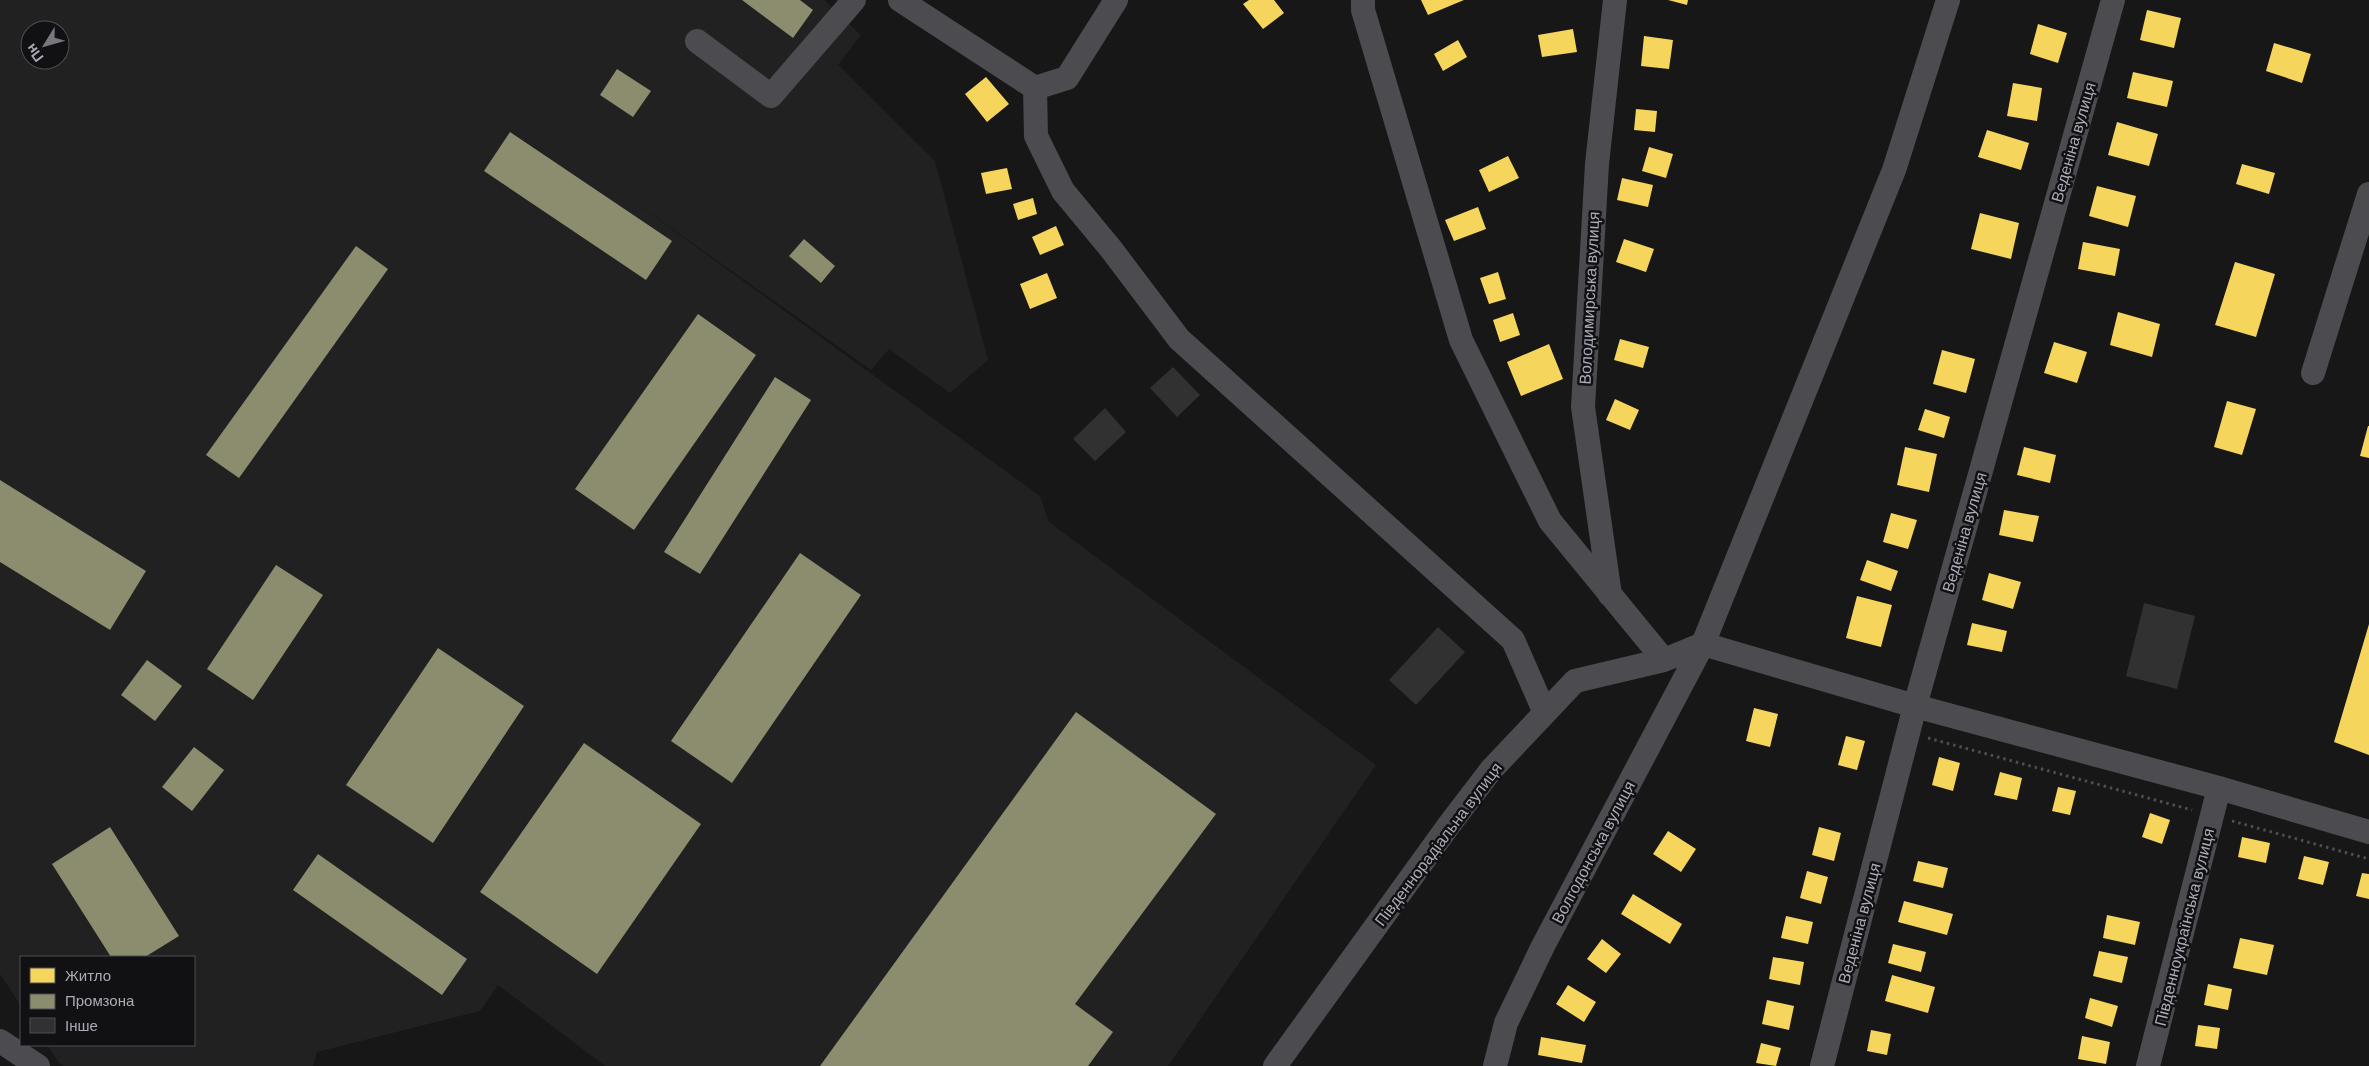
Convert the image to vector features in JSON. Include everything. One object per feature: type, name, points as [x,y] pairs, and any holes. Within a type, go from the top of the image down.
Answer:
[{"type":"street","points":[[697,41],[771,96],[854,0]]},
{"type":"street","points":[[900,0],[1035,88],[1068,78],[1116,0]]},
{"type":"street","name":"Володимирська вулиця","points":[[1610,594],[1583,406],[1597,164],[1615,0]]},
{"type":"street","points":[[1948,0],[1894,170],[1703,644],[1915,706],[2219,788],[2369,832]]},
{"type":"street","name":"Веденіна вулиця","points":[[1822,1066],[1915,706],[2113,0]]},
{"type":"street","points":[[1360,3],[1461,340],[1550,521],[1664,660]]},
{"type":"street","points":[[1035,88],[1036,136],[1063,191],[1111,249],[1179,339],[1513,640],[1545,713]]},
{"type":"street","points":[[2313,373],[2369,194]]},
{"type":"street","name":"Південнорадіальна вулиця","points":[[1275,1066],[1449,825],[1492,770],[1575,681],[1664,660],[1703,644]]},
{"type":"street","name":"Волгодонська вулиця","points":[[1495,1066],[1506,1023],[1543,946],[1703,644]]},
{"type":"street","name":"Південноукраїнська вулиця","points":[[2148,1066],[2219,788]]},
{"type":"street","points":[[0,1041],[38,1066]]},
{"type":"path","points":[[1908,733],[2369,859]]},
{"type":"shaded area","points":[[0,0],[824,0],[861,35],[838,65],[935,161],[988,360],[950,393],[889,349],[871,370],[626,196],[1040,496],[1049,522],[1376,765],[1168,1066],[605,1066],[498,985],[480,1011],[317,1052],[313,1066],[64,1066],[59,1063],[48,1046],[195,1046],[195,956],[20,956],[20,1004],[0,974]]},
{"type":"building: Житло","points":[[1249,0],[1274,0],[1284,13],[1263,29],[1243,4]]},
{"type":"building: Житло","points":[[1421,0],[1464,0],[1428,15]]},
{"type":"building: Житло","points":[[1668,0],[1688,0],[1687,5]]},
{"type":"building: Житло","points":[[2147,10],[2181,18],[2174,48],[2140,40]]},
{"type":"building: Житло","points":[[2038,24],[2067,33],[2058,63],[2030,54]]},
{"type":"building: Житло","points":[[1573,29],[1577,52],[1542,57],[1538,35]]},
{"type":"building: Житло","points":[[1644,36],[1673,40],[1669,69],[1641,66]]},
{"type":"building: Житло","points":[[1458,40],[1467,57],[1443,71],[1434,54]]},
{"type":"building: Житло","points":[[2274,43],[2311,54],[2302,83],[2266,71]]},
{"type":"building: Житло","points":[[2133,72],[2173,81],[2167,107],[2127,98]]},
{"type":"building: Житло","points":[[986,77],[1009,104],[987,122],[965,94]]},
{"type":"building: Житло","points":[[2013,83],[2042,88],[2037,121],[2007,116]]},
{"type":"building: Житло","points":[[1636,109],[1657,111],[1655,132],[1634,130]]},
{"type":"building: Житло","points":[[2117,122],[2158,134],[2149,166],[2108,155]]},
{"type":"building: Житло","points":[[1987,130],[2029,143],[2021,170],[1978,157]]},
{"type":"building: Житло","points":[[1649,147],[1673,154],[1666,178],[1642,171]]},
{"type":"building: Житло","points":[[1508,156],[1519,178],[1489,192],[1479,170]]},
{"type":"building: Житло","points":[[2242,164],[2275,173],[2269,194],[2236,184]]},
{"type":"building: Житло","points":[[1007,168],[1012,189],[986,194],[981,173]]},
{"type":"building: Житло","points":[[1622,178],[1653,185],[1648,207],[1617,200]]},
{"type":"building: Житло","points":[[2097,186],[2136,196],[2128,227],[2089,216]]},
{"type":"building: Житло","points":[[1033,198],[1037,214],[1018,220],[1013,204]]},
{"type":"building: Житло","points":[[1478,207],[1486,229],[1454,241],[1445,220]]},
{"type":"building: Житло","points":[[1980,213],[2019,223],[2011,259],[1971,249]]},
{"type":"building: Житло","points":[[1056,226],[1064,245],[1040,255],[1032,237]]},
{"type":"building: Житло","points":[[1624,239],[1654,249],[1646,272],[1616,262]]},
{"type":"building: Житло","points":[[2083,242],[2120,249],[2115,276],[2078,269]]},
{"type":"building: Житло","points":[[2235,262],[2275,274],[2256,337],[2215,325]]},
{"type":"building: Житло","points":[[1498,272],[1506,299],[1489,304],[1480,278]]},
{"type":"building: Житло","points":[[1047,273],[1057,298],[1030,309],[1020,284]]},
{"type":"building: Житло","points":[[2118,312],[2160,324],[2152,357],[2110,345]]},
{"type":"building: Житло","points":[[1513,313],[1520,335],[1500,342],[1493,320]]},
{"type":"building: Житло","points":[[1620,339],[1649,347],[1643,368],[1614,360]]},
{"type":"building: Житло","points":[[2054,342],[2087,352],[2077,383],[2044,373]]},
{"type":"building: Житло","points":[[1549,344],[1563,379],[1521,396],[1507,362]]},
{"type":"building: Житло","points":[[1942,350],[1975,359],[1966,393],[1933,384]]},
{"type":"building: Житло","points":[[1615,399],[1639,410],[1630,430],[1606,420]]},
{"type":"building: Житло","points":[[2227,401],[2256,409],[2242,455],[2214,447]]},
{"type":"building: Житло","points":[[1925,409],[1950,417],[1944,438],[1918,430]]},
{"type":"building: Житло","points":[[2369,426],[2369,458],[2360,456]]},
{"type":"building: Житло","points":[[1905,447],[1937,454],[1929,492],[1897,485]]},
{"type":"building: Житло","points":[[2024,447],[2056,455],[2050,483],[2017,475]]},
{"type":"building: Житло","points":[[2004,510],[2039,516],[2033,542],[1999,535]]},
{"type":"building: Житло","points":[[1891,513],[1917,520],[1908,549],[1883,542]]},
{"type":"building: Житло","points":[[1867,560],[1898,571],[1891,591],[1860,580]]},
{"type":"building: Житло","points":[[1989,573],[2021,582],[2013,609],[1982,600]]},
{"type":"building: Житло","points":[[1857,596],[1892,605],[1881,647],[1846,638]]},
{"type":"building: Житло","points":[[1972,623],[2007,631],[2002,652],[1967,645]]},
{"type":"building: Житло","points":[[2369,624],[2369,755],[2334,742]]},
{"type":"building: Житло","points":[[1754,708],[1778,714],[1770,747],[1746,741]]},
{"type":"building: Житло","points":[[1846,736],[1865,741],[1857,770],[1838,765]]},
{"type":"building: Житло","points":[[1939,757],[1960,763],[1953,791],[1932,785]]},
{"type":"building: Житло","points":[[2000,772],[2022,778],[2017,800],[1994,795]]},
{"type":"building: Житло","points":[[2058,787],[2076,791],[2070,815],[2052,811]]},
{"type":"building: Житло","points":[[2150,813],[2170,820],[2162,844],[2142,837]]},
{"type":"building: Житло","points":[[1819,827],[1841,833],[1834,861],[1812,855]]},
{"type":"building: Житло","points":[[1668,831],[1696,849],[1681,872],[1653,854]]},
{"type":"building: Житло","points":[[2242,837],[2270,843],[2266,863],[2238,857]]},
{"type":"building: Житло","points":[[2304,856],[2329,862],[2323,885],[2298,879]]},
{"type":"building: Житло","points":[[1918,861],[1948,868],[1943,888],[1913,881]]},
{"type":"building: Житло","points":[[1807,871],[1828,877],[1821,904],[1800,898]]},
{"type":"building: Житло","points":[[2362,873],[2369,874],[2369,899],[2356,896]]},
{"type":"building: Житло","points":[[1633,894],[1682,924],[1670,944],[1621,914]]},
{"type":"building: Житло","points":[[1904,901],[1953,914],[1947,935],[1898,922]]},
{"type":"building: Житло","points":[[2107,915],[2140,922],[2135,945],[2103,938]]},
{"type":"building: Житло","points":[[1786,916],[1813,922],[1808,944],[1781,938]]},
{"type":"building: Житло","points":[[2240,938],[2274,945],[2267,975],[2233,968]]},
{"type":"building: Житло","points":[[1602,939],[1621,954],[1606,973],[1587,959]]},
{"type":"building: Житло","points":[[1893,944],[1926,952],[1921,972],[1888,963]]},
{"type":"building: Житло","points":[[2099,951],[2128,957],[2122,983],[2093,976]]},
{"type":"building: Житло","points":[[1773,957],[1804,962],[1800,985],[1769,979]]},
{"type":"building: Житло","points":[[1892,975],[1935,987],[1928,1013],[1885,1001]]},
{"type":"building: Житло","points":[[2208,984],[2232,989],[2228,1010],[2204,1005]]},
{"type":"building: Житло","points":[[1568,985],[1596,1002],[1584,1022],[1556,1004]]},
{"type":"building: Житло","points":[[2090,998],[2118,1006],[2112,1027],[2085,1018]]},
{"type":"building: Житло","points":[[1767,1000],[1794,1006],[1789,1030],[1762,1024]]},
{"type":"building: Житло","points":[[2198,1025],[2220,1028],[2217,1049],[2195,1046]]},
{"type":"building: Житло","points":[[1871,1030],[1891,1034],[1887,1055],[1867,1051]]},
{"type":"building: Житло","points":[[2082,1036],[2110,1042],[2106,1064],[2078,1059]]},
{"type":"building: Житло","points":[[1541,1037],[1586,1045],[1582,1063],[1538,1055]]},
{"type":"building: Житло","points":[[1761,1043],[1781,1048],[1776,1066],[1756,1063]]},
{"type":"building: Промзона","points":[[742,0],[800,0],[813,10],[793,38]]},
{"type":"building: Промзона","points":[[617,69],[651,91],[633,117],[600,95]]},
{"type":"building: Промзона","points":[[510,132],[672,241],[646,280],[484,171]]},
{"type":"building: Промзона","points":[[804,239],[835,266],[821,283],[789,256]]},
{"type":"building: Промзона","points":[[356,246],[388,269],[239,478],[206,455]]},
{"type":"building: Промзона","points":[[698,314],[756,355],[634,530],[575,489]]},
{"type":"building: Промзона","points":[[775,377],[811,400],[700,574],[664,552]]},
{"type":"building: Промзона","points":[[0,480],[146,571],[110,630],[0,562]]},
{"type":"building: Промзона","points":[[800,553],[861,595],[732,783],[671,741]]},
{"type":"building: Промзона","points":[[276,565],[323,595],[253,700],[207,669]]},
{"type":"building: Промзона","points":[[438,648],[524,706],[433,843],[346,785]]},
{"type":"building: Промзона","points":[[147,660],[182,686],[155,721],[121,695]]},
{"type":"building: Промзона","points":[[1076,712],[1216,814],[1075,1004],[1113,1032],[1088,1066],[820,1066]]},
{"type":"building: Промзона","points":[[584,743],[701,824],[597,974],[480,892]]},
{"type":"building: Промзона","points":[[194,747],[224,770],[192,811],[162,787]]},
{"type":"building: Промзона","points":[[110,827],[179,936],[147,956],[110,956],[52,864]]},
{"type":"building: Промзона","points":[[318,854],[467,959],[442,995],[293,890]]},
{"type":"building: Інше","points":[[1173,367],[1200,395],[1177,417],[1150,388]]},
{"type":"building: Інше","points":[[1105,408],[1126,432],[1095,461],[1073,439]]},
{"type":"building: Інше","points":[[2144,603],[2195,616],[2177,689],[2126,676]]},
{"type":"building: Інше","points":[[1438,627],[1465,652],[1416,705],[1389,680]]}]
